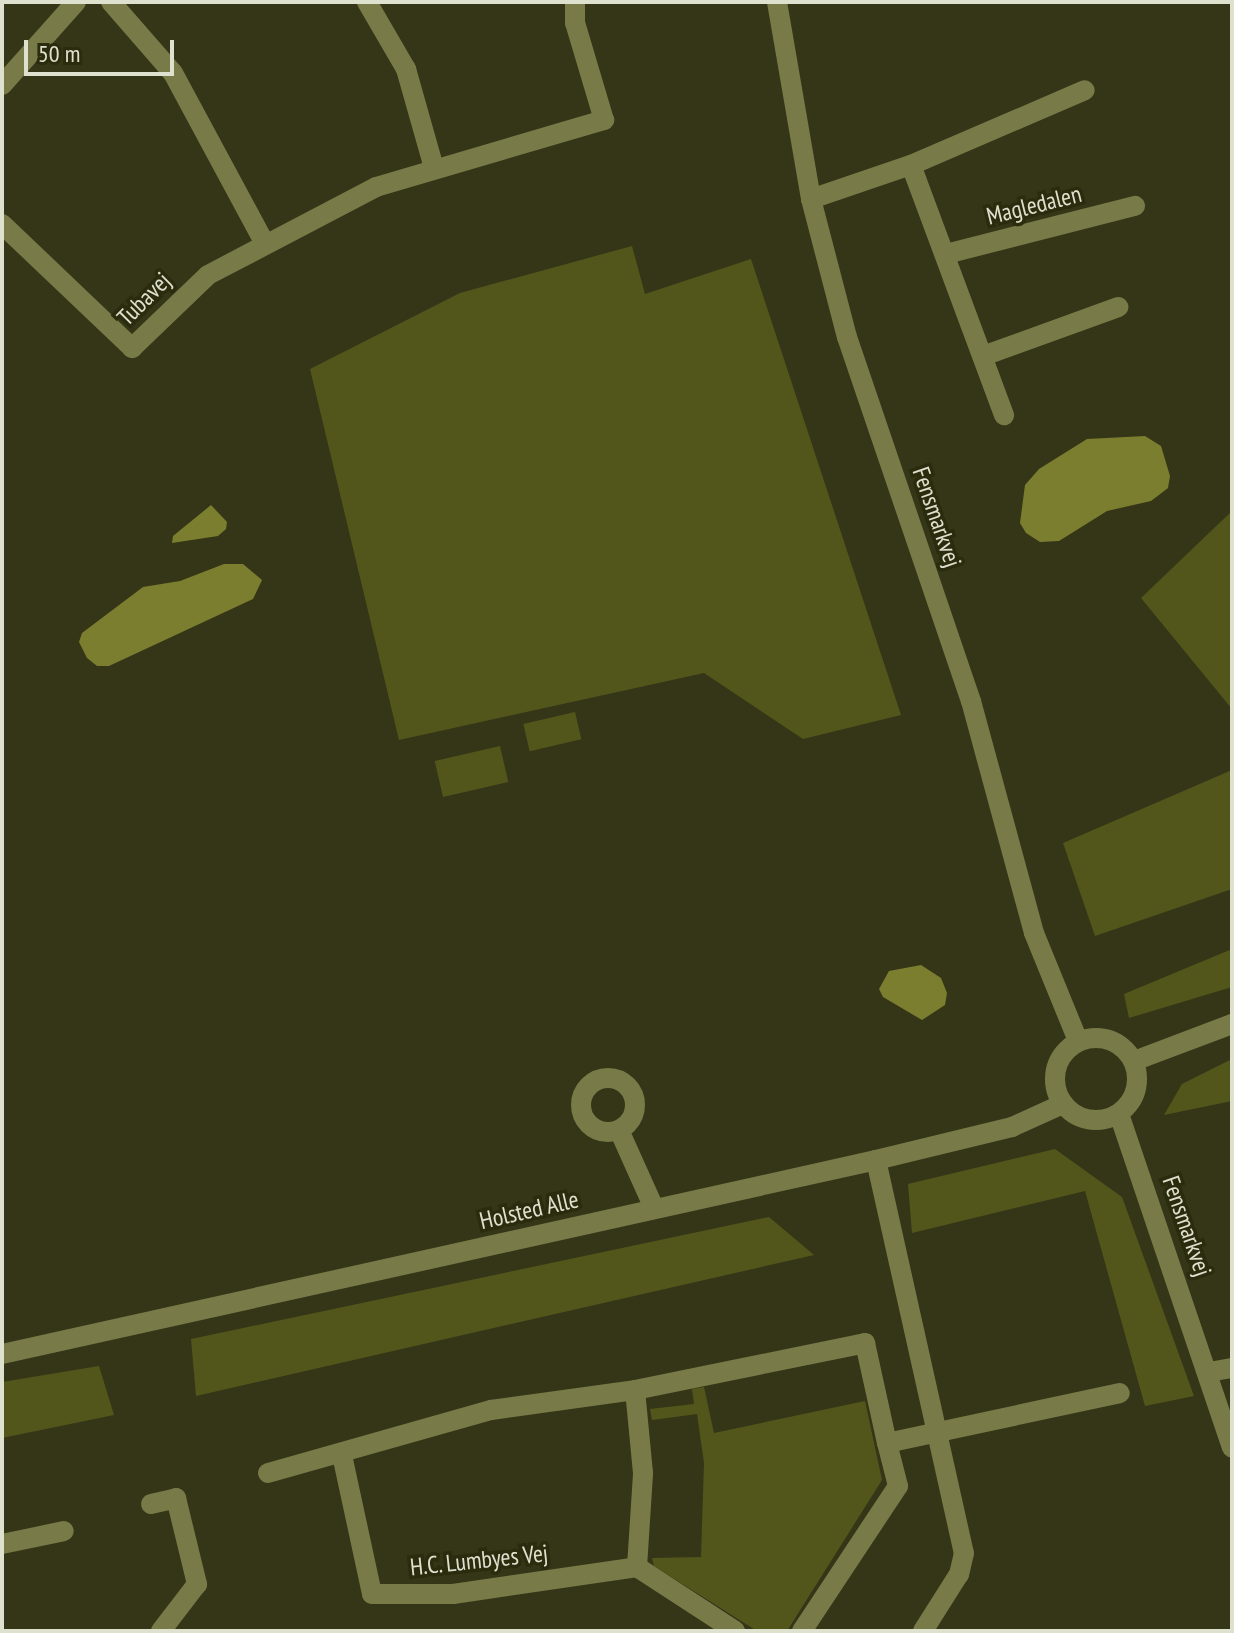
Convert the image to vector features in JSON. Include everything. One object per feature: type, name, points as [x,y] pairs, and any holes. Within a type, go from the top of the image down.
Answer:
[{"type":"street","points":[[2,85],[76,2]]},
{"type":"street","points":[[111,2],[173,73],[265,244]]},
{"type":"street","points":[[367,2],[406,69],[434,168]]},
{"type":"street","name":"Tubavej","points":[[2,224],[132,348],[208,275],[376,187],[604,120],[575,23],[575,2]]},
{"type":"street","name":"Fensmarkvej","points":[[777,2],[811,199],[847,337],[971,701],[1034,933],[1078,1041]]},
{"type":"street","points":[[811,199],[911,165],[1085,90]]},
{"type":"street","points":[[911,165],[1004,415]]},
{"type":"street","name":"Magledalen","points":[[946,254],[1135,206]]},
{"type":"street","points":[[983,356],[1118,307]]},
{"type":"street","points":[[1134,1061],[1232,1024]]},
{"type":"street","points":[[1078,1041],[1114,1041],[1134,1061],[1136,1090],[1119,1114],[1095,1121],[1063,1104],[1055,1070],[1060,1058],[1078,1041]]},
{"type":"street","name":"Holsted Alle","points":[[2,1354],[876,1160],[1012,1127],[1063,1104]]},
{"type":"street","name":"Fensmarkvej","points":[[1119,1114],[1232,1447]]},
{"type":"street","points":[[619,1130],[654,1208]]},
{"type":"street","points":[[876,1160],[964,1553],[959,1574],[923,1631]]},
{"type":"street","points":[[268,1473],[342,1455],[491,1410],[635,1390],[865,1343],[898,1486],[802,1631]]},
{"type":"street","points":[[1209,1372],[1232,1368]]},
{"type":"street","points":[[635,1390],[643,1473],[637,1567],[735,1631]]},
{"type":"street","points":[[887,1443],[1120,1393]]},
{"type":"street","name":"H.C. Lumbyes Vej","points":[[342,1455],[372,1594],[453,1594],[637,1567]]},
{"type":"street","points":[[151,1504],[176,1498],[197,1584],[161,1631]]},
{"type":"street","points":[[2,1544],[64,1531]]},
{"type":"shaded area","points":[[632,246],[645,294],[751,259],[901,715],[803,739],[704,673],[399,740],[310,369],[460,293]]},
{"type":"shaded area","points":[[1145,436],[1161,446],[1170,476],[1168,488],[1151,501],[1107,511],[1059,541],[1040,542],[1026,533],[1020,523],[1025,485],[1039,469],[1087,439]]},
{"type":"shaded area","points":[[211,505],[227,522],[226,529],[218,536],[172,543],[173,536]]},
{"type":"shaded area","points":[[1232,511],[1232,709],[1141,598]]},
{"type":"shaded area","points":[[224,564],[243,564],[262,580],[253,599],[109,666],[97,666],[87,658],[79,642],[82,633],[143,587],[180,581]]},
{"type":"shaded area","points":[[575,712],[581,739],[530,751],[523,724]]},
{"type":"shaded area","points":[[500,746],[508,782],[443,797],[435,761]]},
{"type":"shaded area","points":[[1232,770],[1232,889],[1095,936],[1063,843]]},
{"type":"shaded area","points":[[1232,949],[1232,987],[1129,1018],[1124,994]]},
{"type":"shaded area","points":[[921,965],[941,978],[947,993],[945,1005],[922,1020],[883,997],[879,989],[889,971]]},
{"type":"shaded area","points":[[1232,1059],[1232,1101],[1164,1115],[1182,1084]]},
{"type":"shaded area","points":[[1055,1149],[1122,1197],[1194,1396],[1145,1406],[1085,1191],[912,1233],[908,1184]]},
{"type":"shaded area","points":[[769,1217],[814,1255],[196,1396],[191,1339]]},
{"type":"shaded area","points":[[99,1366],[114,1415],[2,1438],[2,1382]]},
{"type":"shaded area","points":[[704,1387],[714,1433],[865,1401],[882,1480],[787,1631],[757,1631],[654,1566],[652,1558],[701,1557],[704,1463],[697,1414],[652,1420],[650,1409],[694,1404],[692,1389]]}]
